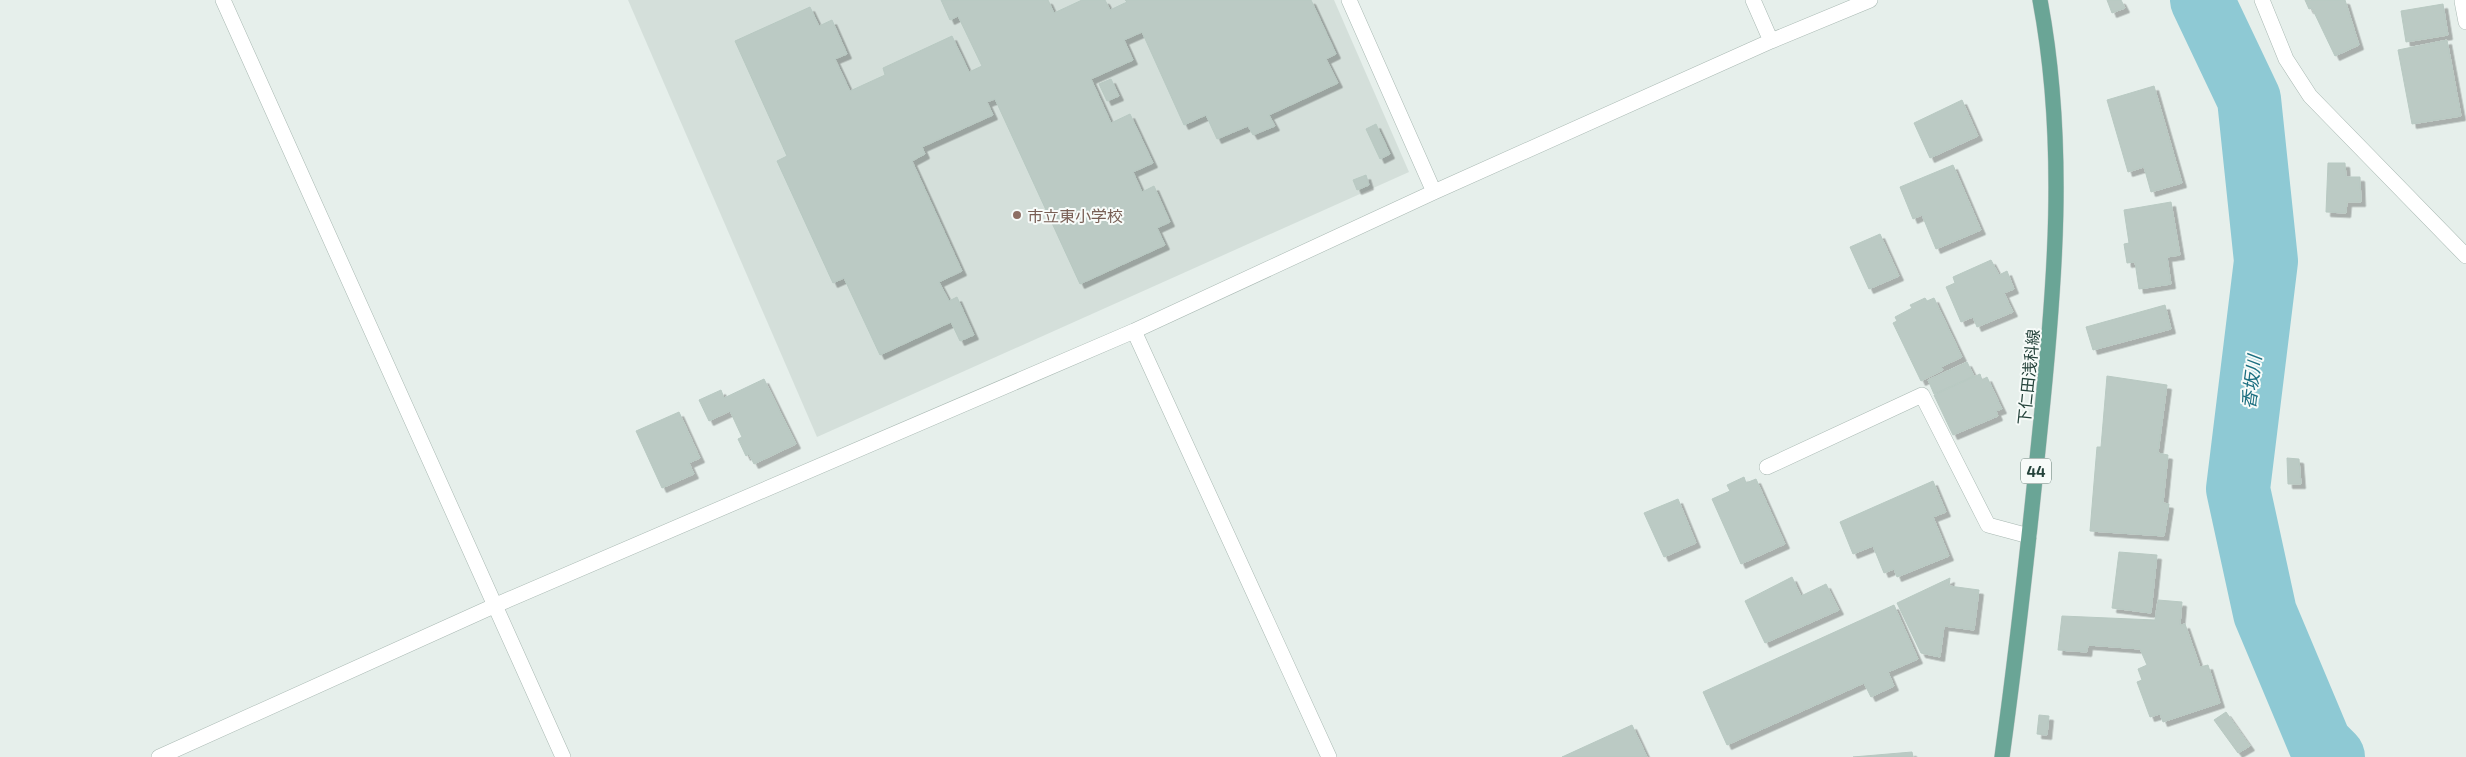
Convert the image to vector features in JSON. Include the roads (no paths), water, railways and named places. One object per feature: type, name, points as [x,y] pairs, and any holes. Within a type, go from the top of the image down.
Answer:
[{"type":"main road","name":"下仁田浅科線","points":[[2002,757],[2030,536],[2054,285],[2056,184],[2053,93],[2040,0]]},
{"type":"street","points":[[223,0],[564,757]]},
{"type":"street","points":[[1349,0],[1434,192]]},
{"type":"street","points":[[1753,0],[1771,41]]},
{"type":"street","points":[[159,757],[496,606],[1134,331],[1434,192],[1771,41],[1870,0]]},
{"type":"street","points":[[2262,0],[2286,59],[2310,96],[2466,256]]},
{"type":"street","points":[[2462,1],[2466,22]]},
{"type":"street","points":[[1134,331],[1329,757]]},
{"type":"street","points":[[1767,467],[1922,395],[1988,525],[2030,536]]},
{"type":"waterway","name":"香坂川","points":[[2202,0],[2249,99],[2266,261],[2238,489],[2265,613],[2320,744],[2333,757]]},
{"type":"place","name":"市立東小学校","points":[[1017,215]]}]
